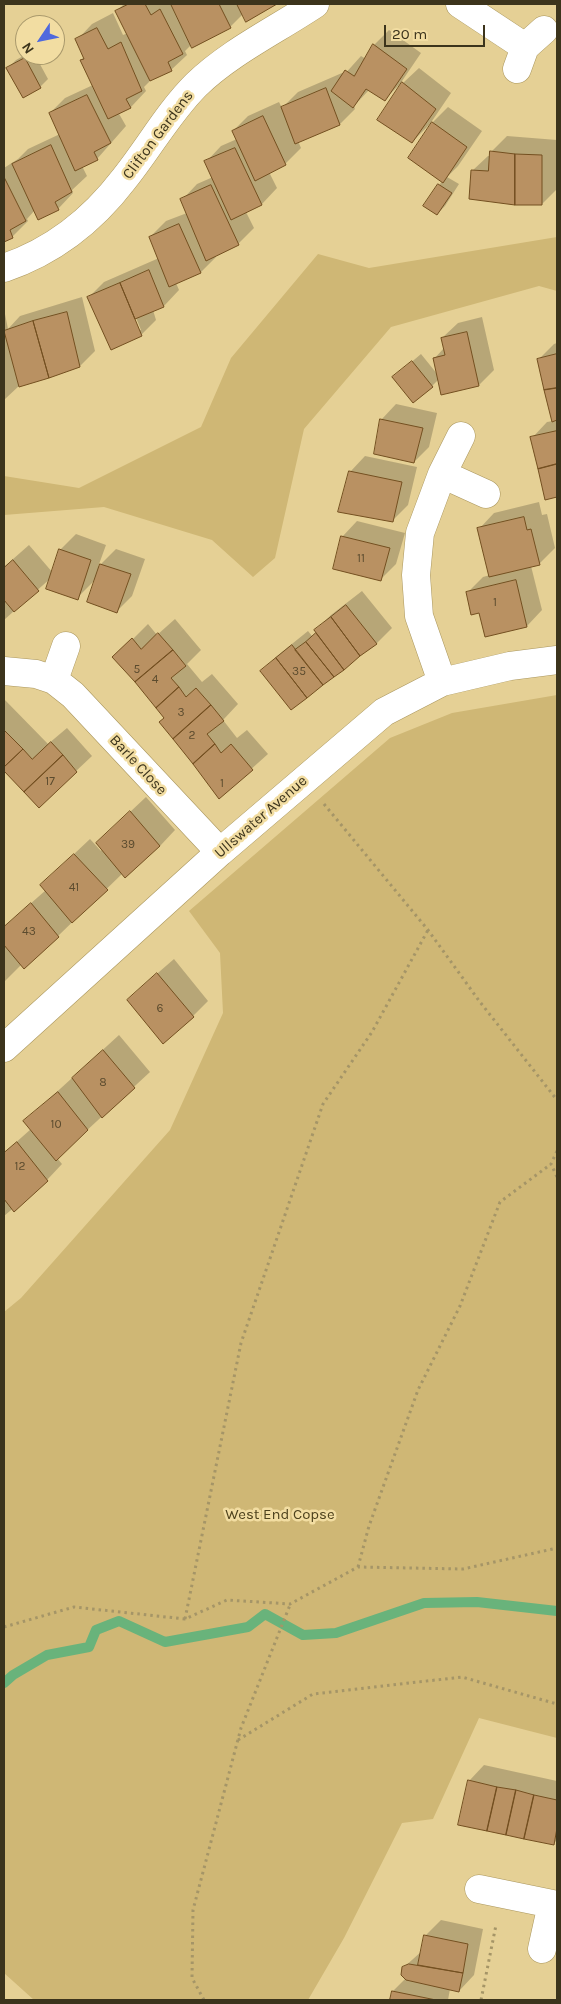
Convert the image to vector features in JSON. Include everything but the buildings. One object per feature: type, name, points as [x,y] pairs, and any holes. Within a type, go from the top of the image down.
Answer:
[{"type":"street","name":"Clifton Gardens","points":[[4,268],[58,244],[95,214],[125,179],[160,128],[196,85],[244,48],[315,4]]},
{"type":"street","points":[[460,4],[528,49]]},
{"type":"street","points":[[442,682],[418,616],[416,575],[420,533],[442,474],[461,436]]},
{"type":"street","points":[[442,474],[486,494]]},
{"type":"street","points":[[54,680],[66,646]]},
{"type":"street","name":"Ullswater Avenue","points":[[4,1048],[220,852],[384,712],[442,682],[510,666],[557,660]]},
{"type":"street","name":"Barle Close","points":[[4,670],[36,674],[54,680],[73,695],[220,852]]},
{"type":"street","points":[[491,1891],[554,1905],[542,1949]]},
{"type":"path","points":[[304,780],[428,930],[480,1002],[557,1100]]},
{"type":"path","points":[[185,1619],[241,1343],[323,1104],[372,1032],[428,930]]},
{"type":"path","points":[[358,1567],[369,1526],[418,1390],[460,1306],[500,1202],[551,1164],[557,1151]]},
{"type":"path","points":[[551,1164],[557,1177]]},
{"type":"path","points":[[4,1627],[74,1607],[185,1619],[227,1600],[290,1604],[358,1567],[463,1569],[557,1548]]},
{"type":"path","points":[[204,2000],[192,1978],[193,1910],[238,1740],[290,1604]]},
{"type":"path","points":[[238,1740],[312,1694],[462,1677],[557,1704]]},
{"type":"path","points":[[481,2000],[491,1891]]},
{"type":"green space","points":[[557,237],[557,291],[539,286],[391,327],[304,429],[275,558],[253,577],[212,540],[104,507],[4,515],[4,476],[79,488],[201,427],[231,358],[318,254],[369,268]]},
{"type":"green space","name":"West End Copse","points":[[557,695],[557,1738],[479,1718],[433,1819],[402,1823],[344,1938],[308,2000],[34,2000],[4,1973],[4,1312],[21,1298],[170,1130],[223,1013],[220,953],[189,911],[390,738],[452,713]]},
{"type":"waterway","points":[[4,1683],[13,1675],[47,1655],[89,1647],[96,1630],[119,1621],[165,1642],[248,1627],[265,1614],[303,1635],[336,1633],[424,1603],[477,1602],[557,1611]]}]
